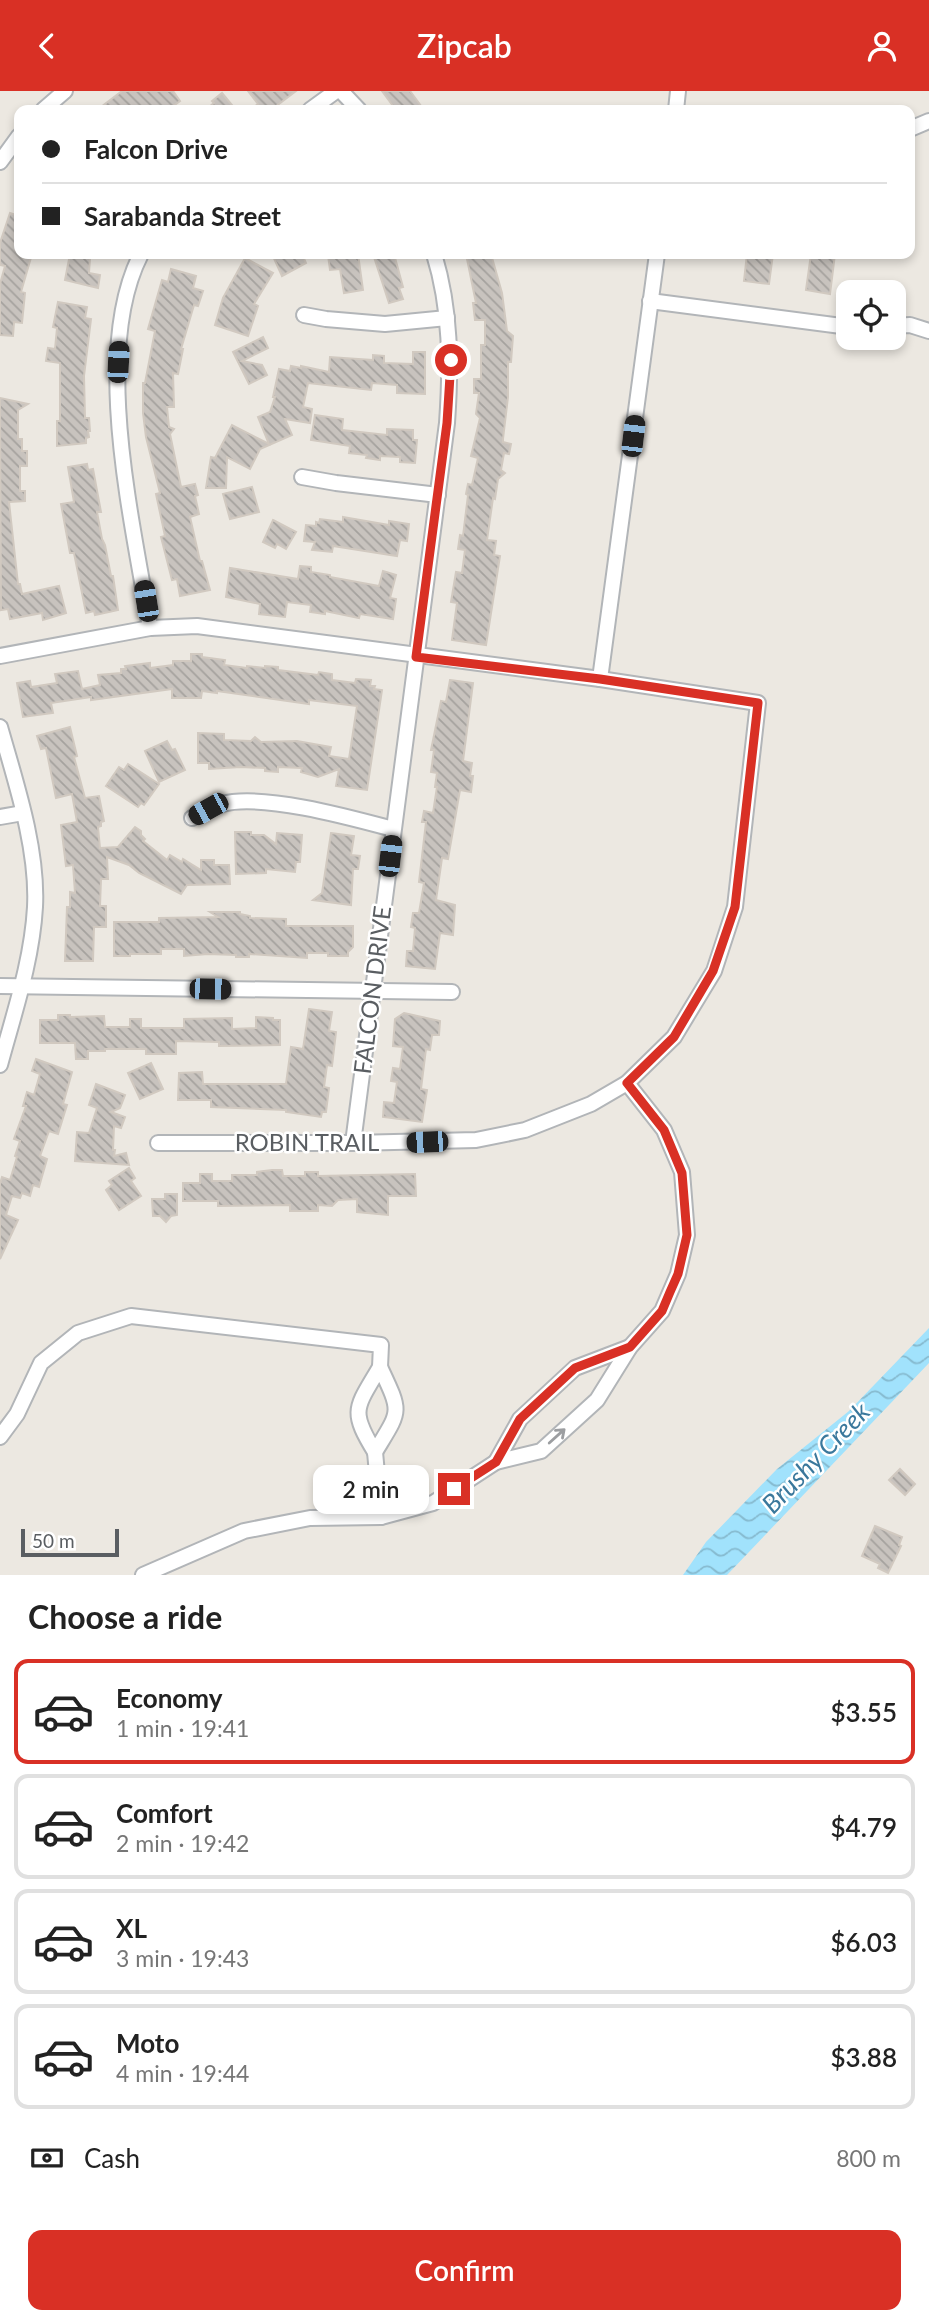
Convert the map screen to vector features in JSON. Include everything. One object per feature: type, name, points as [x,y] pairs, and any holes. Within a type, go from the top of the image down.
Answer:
[{"type":"street","points":[[49,105],[65,91]]},
{"type":"street","points":[[318,105],[339,91],[354,105]]},
{"type":"street","points":[[0,162],[14,143]]},
{"type":"street","points":[[139,259],[123,302],[117,381],[124,467],[150,628]]},
{"type":"street","name":"FALCON DRIVE","points":[[353,1143],[438,495],[450,381],[447,318],[435,259]]},
{"type":"street","points":[[0,656],[173,626],[208,628],[600,679],[656,259]]},
{"type":"street","points":[[650,300],[836,325]]},
{"type":"street","points":[[303,315],[338,321],[385,324],[447,318]]},
{"type":"street","points":[[906,325],[929,331]]},
{"type":"street","points":[[303,477],[438,495]]},
{"type":"street","name":"ROBIN TRAIL","points":[[158,1143],[476,1140],[525,1130],[591,1104],[627,1083],[674,1037],[713,971],[735,907],[758,703],[600,679]]},
{"type":"street","points":[[0,727],[33,860],[35,907],[27,965],[0,1065]]},
{"type":"street","points":[[192,818],[224,803],[249,801],[304,808],[393,829]]},
{"type":"street","points":[[0,817],[23,813]]},
{"type":"street","points":[[0,986],[452,992]]},
{"type":"street","points":[[143,1575],[244,1531],[310,1518],[381,1517],[433,1503],[496,1462],[541,1451],[597,1400],[630,1347],[662,1311],[678,1274],[687,1235],[682,1173],[664,1130],[627,1083]]},
{"type":"street","points":[[0,1437],[17,1413],[41,1363],[78,1333],[131,1316],[381,1345],[380,1367],[396,1405],[397,1415],[375,1452]]},
{"type":"street","points":[[496,1462],[520,1419],[575,1368],[630,1347]]},
{"type":"street","points":[[380,1367],[360,1402],[357,1416],[375,1452],[381,1517]]},
{"type":"water","name":"Brushy Creek","points":[[929,1328],[929,1363],[727,1575],[683,1575],[706,1542],[777,1469],[849,1411]]},
{"type":"building","points":[[122,91],[173,91],[180,101],[175,105],[104,105]]},
{"type":"building","points":[[248,91],[296,91],[278,105],[258,104]]},
{"type":"building","points":[[382,91],[410,91],[420,105],[392,105]]},
{"type":"building","points":[[222,93],[232,105],[211,105],[214,103],[212,101]]},
{"type":"building","points":[[10,213],[14,214],[14,259],[31,259],[21,292],[25,293],[22,323],[14,322],[13,336],[0,335],[0,284],[5,266],[0,265],[0,243]]},
{"type":"building","points":[[69,259],[90,259],[89,273],[100,275],[98,288],[65,280]]},
{"type":"building","points":[[244,259],[273,273],[254,304],[258,306],[248,336],[215,325],[223,298]]},
{"type":"building","points":[[274,259],[304,259],[306,263],[282,276]]},
{"type":"building","points":[[329,259],[359,259],[363,290],[344,293],[340,269],[330,270]]},
{"type":"building","points":[[375,259],[395,259],[403,287],[399,288],[403,299],[389,303]]},
{"type":"building","points":[[467,259],[492,259],[502,293],[507,331],[513,336],[511,362],[508,362],[508,397],[503,439],[503,442],[511,444],[509,454],[504,453],[501,470],[505,473],[498,479],[487,540],[496,541],[494,555],[500,556],[486,645],[452,640],[457,603],[451,602],[456,572],[462,573],[465,550],[458,549],[460,535],[463,536],[468,484],[472,485],[478,458],[471,456],[480,418],[476,414],[479,393],[474,393],[474,379],[481,379],[481,345],[485,345],[485,320],[475,320],[473,303],[476,303]]},
{"type":"building","points":[[746,259],[772,259],[769,284],[744,281]]},
{"type":"building","points":[[810,259],[834,259],[830,294],[806,290]]},
{"type":"building","points":[[171,269],[196,276],[193,288],[203,291],[198,306],[194,305],[181,349],[178,374],[173,373],[174,407],[167,407],[169,427],[174,429],[170,434],[181,487],[195,484],[198,495],[195,496],[199,514],[190,517],[210,590],[180,596],[177,579],[172,580],[161,537],[165,536],[156,494],[160,493],[143,413],[143,383],[155,331],[148,329],[162,280],[168,282]]},
{"type":"building","points":[[58,302],[87,307],[85,318],[91,319],[84,376],[85,418],[89,418],[89,437],[86,438],[86,443],[57,446],[60,363],[46,361],[48,348],[55,349],[57,328],[53,327]]},
{"type":"building","points":[[263,337],[268,348],[242,361],[262,365],[267,375],[249,384],[233,352]]},
{"type":"building","points":[[413,352],[425,352],[425,394],[397,393],[397,385],[372,383],[371,390],[308,383],[303,407],[312,409],[310,423],[285,419],[292,435],[260,449],[250,469],[227,457],[226,488],[206,488],[211,457],[215,458],[232,425],[269,444],[258,417],[270,412],[279,369],[290,371],[291,366],[301,366],[329,372],[330,357],[373,360],[373,355],[384,356],[384,363],[413,364]]},
{"type":"building","points":[[0,398],[28,404],[18,410],[18,439],[22,439],[22,451],[27,451],[27,466],[20,466],[20,491],[25,491],[25,501],[9,502],[18,584],[22,594],[59,586],[66,613],[43,620],[42,613],[10,619],[8,609],[1,610]]},
{"type":"building","points":[[315,415],[343,419],[342,430],[387,435],[387,429],[413,430],[413,440],[417,440],[415,463],[400,462],[400,457],[380,456],[380,460],[366,458],[367,455],[349,453],[350,446],[311,440]]},
{"type":"building","points":[[87,464],[88,470],[93,469],[101,512],[97,512],[113,576],[118,610],[95,615],[94,611],[86,613],[74,553],[70,553],[61,504],[74,502],[68,467]]},
{"type":"building","points":[[252,487],[259,512],[230,519],[223,494]]},
{"type":"building","points":[[343,517],[389,525],[389,521],[409,524],[407,541],[400,540],[397,556],[333,546],[332,552],[312,550],[315,542],[304,541],[306,525],[316,526],[320,519],[343,522]]},
{"type":"building","points":[[273,520],[296,532],[286,549],[277,544],[275,548],[263,542]]},
{"type":"building","points":[[300,566],[311,567],[311,572],[330,577],[379,586],[383,571],[396,575],[390,598],[396,599],[393,619],[360,614],[359,618],[325,611],[325,614],[310,612],[311,605],[287,602],[285,617],[259,614],[260,604],[226,597],[230,568],[298,579]]},
{"type":"building","points":[[191,654],[225,660],[224,665],[247,668],[278,667],[278,670],[318,675],[319,672],[332,674],[332,680],[355,683],[356,679],[371,680],[370,686],[382,690],[367,790],[336,786],[339,769],[318,777],[301,772],[302,768],[278,767],[278,772],[265,771],[265,768],[209,769],[209,763],[198,763],[198,733],[224,734],[224,740],[251,741],[255,737],[261,742],[297,741],[331,747],[329,756],[349,759],[357,706],[309,700],[309,704],[217,691],[202,691],[201,698],[172,698],[172,689],[51,703],[53,713],[23,717],[17,683],[30,681],[31,687],[57,683],[55,674],[78,671],[82,689],[100,685],[98,675],[121,673],[121,669],[126,669],[125,666],[150,663],[150,668],[173,665],[173,661],[191,661]]},
{"type":"building","points":[[450,680],[473,683],[463,761],[472,763],[470,776],[473,776],[471,792],[460,790],[448,859],[442,858],[436,900],[455,905],[453,935],[440,933],[435,969],[406,966],[407,951],[413,951],[413,913],[419,913],[424,883],[419,882],[426,822],[422,822],[424,811],[433,813],[437,787],[437,773],[431,772],[434,750],[431,750],[441,701],[446,702]]},
{"type":"building","points":[[70,727],[77,756],[74,757],[85,798],[99,796],[104,821],[98,827],[100,848],[118,847],[135,827],[141,831],[145,839],[143,841],[167,860],[170,855],[201,870],[201,860],[214,860],[214,865],[229,865],[230,884],[187,885],[181,894],[139,873],[129,865],[107,857],[108,879],[101,879],[100,906],[106,906],[106,927],[94,927],[93,961],[65,961],[67,907],[70,907],[70,892],[75,893],[73,865],[66,866],[61,825],[77,822],[72,794],[56,798],[46,748],[41,749],[37,736]]},
{"type":"building","points":[[167,741],[172,750],[175,749],[185,770],[159,782],[145,751]]},
{"type":"building","points":[[128,764],[159,784],[144,805],[141,803],[138,807],[106,786],[119,767],[124,770]]},
{"type":"building","points":[[235,832],[264,835],[276,844],[277,833],[302,835],[300,862],[296,862],[295,872],[266,869],[266,873],[236,874]]},
{"type":"building","points":[[331,833],[354,836],[351,855],[360,856],[358,869],[353,869],[351,905],[313,900],[322,893]]},
{"type":"building","points":[[210,912],[240,912],[250,918],[286,919],[286,926],[353,926],[353,947],[348,956],[307,953],[307,958],[249,954],[249,957],[208,954],[184,956],[184,949],[161,949],[161,954],[114,956],[114,922],[159,922],[159,918],[218,917]]},
{"type":"building","points":[[309,1009],[332,1012],[329,1031],[336,1032],[332,1066],[327,1065],[324,1087],[329,1088],[326,1112],[322,1112],[321,1117],[286,1110],[211,1107],[211,1100],[178,1100],[179,1073],[202,1072],[203,1084],[286,1084],[291,1047],[303,1049]]},
{"type":"building","points":[[404,1013],[440,1021],[439,1035],[432,1035],[430,1050],[426,1049],[421,1089],[427,1090],[422,1122],[383,1117],[384,1102],[394,1103],[397,1082],[391,1081],[393,1068],[400,1069],[403,1047],[393,1046],[395,1019]]},
{"type":"building","points":[[58,1015],[104,1016],[105,1027],[130,1027],[130,1019],[141,1019],[141,1028],[184,1028],[184,1019],[232,1018],[232,1029],[256,1028],[256,1017],[273,1018],[280,1020],[280,1045],[219,1046],[219,1042],[176,1041],[176,1054],[146,1054],[146,1049],[105,1049],[88,1051],[88,1059],[76,1059],[75,1043],[40,1043],[40,1020],[58,1020]]},
{"type":"building","points":[[36,1059],[72,1072],[63,1104],[67,1105],[58,1134],[49,1131],[40,1156],[47,1159],[39,1187],[33,1185],[30,1196],[22,1193],[20,1198],[12,1196],[6,1215],[18,1220],[0,1259],[0,1184],[2,1177],[10,1180],[17,1157],[15,1156],[20,1141],[14,1139],[26,1106],[23,1106],[27,1092],[34,1095],[40,1074],[32,1071]]},
{"type":"building","points":[[151,1063],[163,1089],[140,1099],[128,1073]]},
{"type":"building","points":[[96,1084],[125,1095],[120,1108],[111,1112],[125,1117],[121,1128],[114,1126],[113,1150],[114,1156],[126,1153],[129,1165],[75,1161],[77,1132],[89,1133],[97,1108],[89,1105]]},
{"type":"building","points":[[129,1168],[135,1178],[131,1181],[141,1196],[119,1210],[106,1190],[112,1185],[109,1181]]},
{"type":"building","points":[[282,1170],[283,1176],[305,1176],[305,1172],[318,1172],[318,1176],[415,1174],[416,1196],[388,1196],[388,1215],[357,1212],[357,1199],[338,1200],[332,1206],[318,1205],[318,1211],[290,1211],[290,1205],[218,1206],[218,1201],[183,1201],[183,1183],[200,1183],[200,1174],[212,1174],[212,1181],[232,1181],[232,1175],[257,1175],[257,1172]]},
{"type":"building","points":[[165,1194],[177,1194],[177,1215],[171,1216],[166,1222],[160,1216],[153,1216],[152,1199],[165,1199]]},
{"type":"building","points":[[900,1469],[915,1484],[905,1495],[889,1480]]},
{"type":"building","points":[[875,1526],[902,1537],[901,1546],[888,1573],[878,1568],[880,1564],[862,1556]]},
{"type":"route","points":[[451,360],[447,423],[416,657],[600,679],[758,703],[735,907],[713,971],[674,1037],[627,1083],[664,1130],[682,1173],[687,1235],[678,1274],[662,1311],[630,1347],[575,1368],[520,1419],[496,1462],[454,1489]]}]
